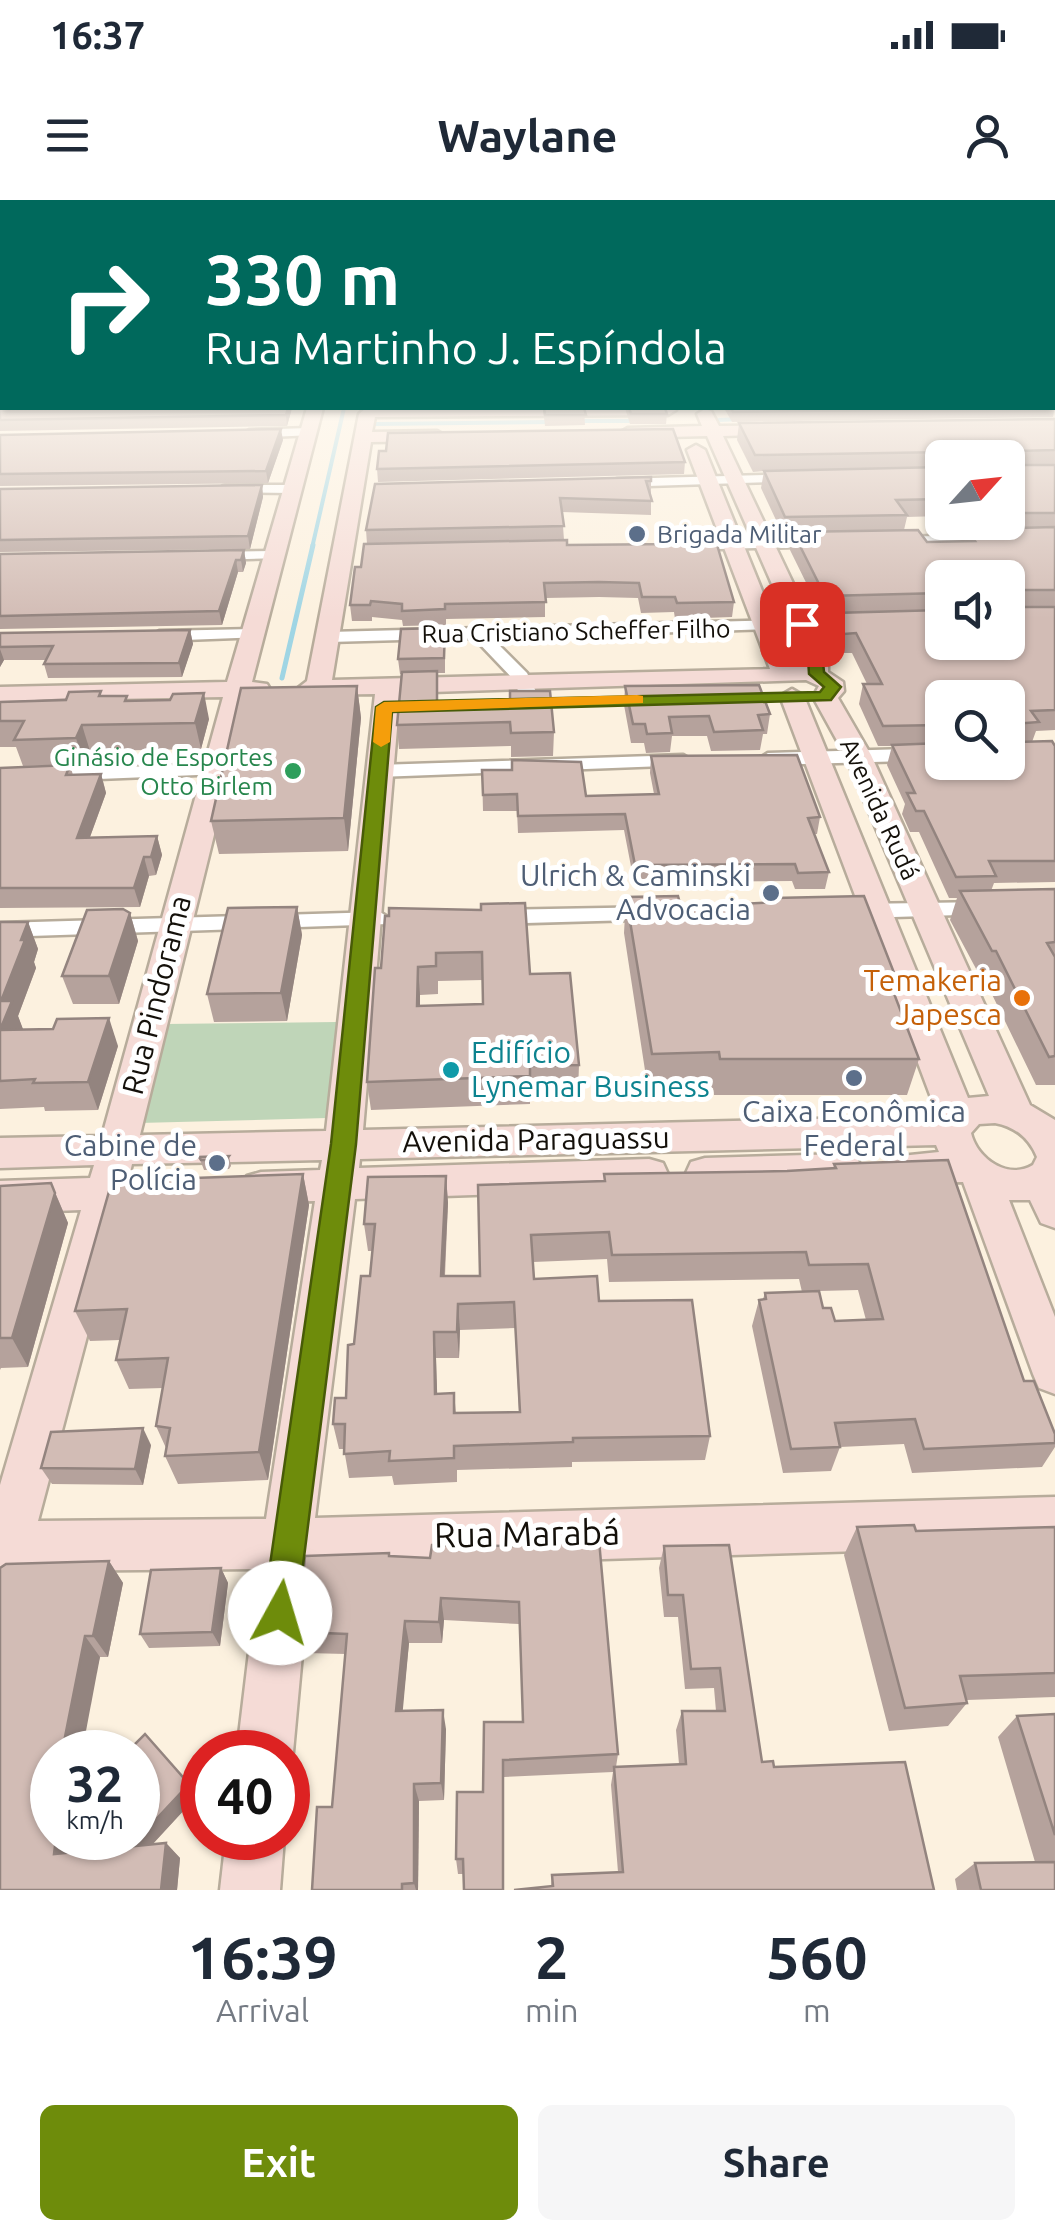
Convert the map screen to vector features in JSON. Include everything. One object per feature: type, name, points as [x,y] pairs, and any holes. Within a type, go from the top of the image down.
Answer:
[{"type":"main road","name":"Rua Pindorama","points":[[2,1554],[106,1192],[215,770],[301,462]]},
{"type":"main road","points":[[318,688],[352,552],[362,490],[362,462]]},
{"type":"main road","name":"Avenida Rudá","points":[[707,462],[708,481],[955,1125],[957,1154],[973,1170]]},
{"type":"main road","name":"Avenida Rudá","points":[[725,462],[802,624],[816,658],[821,685],[858,755],[926,910],[1047,1157]]},
{"type":"main road","points":[[0,694],[235,699],[280,708],[386,697],[821,685]]},
{"type":"main road","points":[[0,711],[235,699],[318,688],[386,697]]},
{"type":"main road","points":[[267,1730],[288,1544],[341,1163],[386,697]]},
{"type":"main road","name":"Avenida Paraguassu","points":[[0,1153],[117,1149],[341,1163],[973,1170],[1016,1186],[1047,1157],[982,1108],[955,1125],[341,1163],[220,1190]]},
{"type":"main road","points":[[973,1170],[1055,1374]]},
{"type":"main road","points":[[0,1196],[163,1191]]},
{"type":"main road","name":"Rua Marabá","points":[[2,1554],[410,1537],[1055,1521]]},
{"type":"main road","points":[[250,1890],[253,1860]]},
{"type":"street","points":[[609,484],[809,478]]},
{"type":"street","points":[[215,490],[293,488]]},
{"type":"street","points":[[882,542],[1055,537]]},
{"type":"street","points":[[675,546],[844,542]]},
{"type":"street","points":[[196,556],[275,555]]},
{"type":"street","name":"Rua Cristiano Scheffer Filho","points":[[329,636],[890,622]]},
{"type":"street","points":[[478,633],[528,692]]},
{"type":"street","points":[[137,636],[254,634]]},
{"type":"street","points":[[737,760],[925,754]]},
{"type":"street","points":[[378,771],[697,761]]},
{"type":"street","points":[[0,777],[215,770]]},
{"type":"street","points":[[837,912],[1000,909]]},
{"type":"street","points":[[464,917],[680,914]]},
{"type":"street","points":[[0,930],[404,918]]},
{"type":"green space","points":[[337,1022],[327,1118],[139,1123],[164,1024]]},
{"type":"building","points":[[0,462],[269,462],[266,471],[0,474]]},
{"type":"building","points":[[378,462],[685,462],[377,469]]},
{"type":"building","points":[[1025,465],[1055,465],[1055,513],[1025,513]]},
{"type":"building","points":[[925,467],[925,499],[896,500],[907,515],[785,517],[764,471]]},
{"type":"building","points":[[651,477],[651,481],[646,481],[652,501],[560,498],[564,526],[366,530],[375,484]]},
{"type":"building","points":[[262,485],[248,536],[0,540],[0,489]]},
{"type":"building","points":[[1055,527],[1055,590],[1025,590],[1025,560],[925,560],[925,593],[825,596],[793,532],[918,530],[927,542],[1025,540],[1025,528]]},
{"type":"building","points":[[715,538],[734,602],[677,603],[675,597],[642,597],[639,583],[599,582],[544,583],[546,602],[445,604],[445,609],[402,611],[402,604],[371,601],[370,605],[350,605],[355,567],[361,567],[364,544],[567,540],[567,545],[672,544],[671,539]]},
{"type":"building","points":[[244,550],[241,560],[236,560],[219,611],[0,616],[0,554]]},
{"type":"building","points":[[1025,607],[1055,607],[1055,710],[1031,711],[1039,722],[1025,723],[1025,680],[925,680],[925,725],[883,726],[863,684],[882,684],[856,633],[844,634],[833,613],[925,610],[925,660],[1025,660]]},
{"type":"building","points":[[445,628],[444,658],[398,659],[401,629]]},
{"type":"building","points":[[190,630],[179,663],[44,664],[53,646],[0,647],[0,633]]},
{"type":"building","points":[[437,671],[437,702],[510,701],[510,691],[550,691],[554,732],[511,733],[510,722],[397,725],[402,672]]},
{"type":"building","points":[[759,685],[770,714],[758,715],[763,730],[714,732],[709,716],[669,717],[672,733],[647,734],[645,724],[633,724],[625,686]]},
{"type":"building","name":"Ginásio de Esportes Otto Birlem","points":[[357,686],[344,818],[211,821],[241,688]]},
{"type":"building","points":[[101,691],[99,696],[127,696],[125,701],[170,700],[173,694],[204,693],[195,723],[82,725],[76,738],[14,740],[24,721],[0,721],[0,702],[66,700],[69,692]]},
{"type":"building","points":[[1052,741],[1055,861],[989,861],[996,876],[956,877],[924,811],[916,811],[907,793],[915,793],[892,745],[925,744],[925,780],[1025,780],[1025,742]]},
{"type":"building","points":[[797,755],[820,817],[808,818],[829,872],[798,873],[795,864],[635,865],[625,814],[518,816],[517,794],[483,795],[482,770],[512,770],[512,760],[581,762],[586,796],[659,794],[651,756]]},
{"type":"building","points":[[70,765],[66,775],[101,774],[77,838],[157,836],[151,857],[144,857],[134,888],[0,888],[0,768]]},
{"type":"building","points":[[1055,889],[1055,942],[1047,943],[1055,957],[1055,1056],[1049,1057],[996,951],[992,951],[960,891]]},
{"type":"building","points":[[678,896],[681,907],[776,902],[775,898],[864,896],[898,983],[890,983],[919,1059],[720,1059],[719,1052],[652,1054],[626,897]]},
{"type":"building","points":[[525,903],[530,974],[570,973],[579,1065],[530,1066],[530,1076],[367,1082],[375,968],[381,968],[389,908],[481,910],[481,904]],"holes":[[[482,952],[483,1004],[417,1006],[418,967],[436,966],[436,953]]]},
{"type":"building","points":[[297,907],[281,993],[207,994],[228,908]]},
{"type":"building","points":[[123,909],[130,913],[109,976],[62,976],[87,910]]},
{"type":"building","points":[[0,922],[28,922],[1,1001],[12,1001],[0,1030]]},
{"type":"building","points":[[109,1018],[88,1082],[0,1081],[0,1030],[53,1029],[57,1019]]},
{"type":"building","points":[[229,1156],[226,1160],[199,1157]]},
{"type":"building","points":[[948,1160],[1024,1381],[1034,1381],[1055,1443],[924,1449],[915,1419],[835,1423],[840,1447],[791,1449],[759,1300],[766,1299],[765,1293],[819,1291],[823,1308],[831,1308],[835,1321],[883,1319],[868,1264],[809,1265],[806,1252],[612,1255],[609,1232],[531,1235],[534,1279],[597,1276],[599,1301],[692,1300],[710,1436],[573,1438],[573,1442],[454,1446],[454,1458],[389,1461],[390,1451],[344,1454],[345,1424],[333,1424],[335,1398],[346,1398],[348,1345],[354,1344],[361,1276],[370,1276],[375,1224],[364,1224],[368,1177],[446,1176],[441,1276],[480,1276],[478,1185],[605,1181],[604,1174],[836,1168],[834,1164]],"holes":[[[514,1302],[520,1412],[454,1413],[454,1393],[435,1394],[434,1332],[457,1332],[458,1304]]]},
{"type":"building","points":[[303,1174],[259,1452],[165,1456],[170,1428],[156,1426],[168,1358],[116,1360],[127,1309],[75,1311],[112,1181]]},
{"type":"building","points":[[51,1183],[55,1193],[12,1338],[0,1338],[0,1186]]},
{"type":"building","points":[[143,1428],[135,1469],[41,1468],[51,1432]]},
{"type":"building","points":[[914,1525],[916,1531],[1055,1527],[1055,1673],[960,1676],[967,1703],[905,1708],[857,1527]]},
{"type":"building","points":[[599,1540],[618,1754],[503,1760],[503,1890],[464,1890],[463,1859],[456,1859],[457,1792],[483,1792],[484,1722],[523,1722],[519,1602],[441,1598],[439,1622],[405,1621],[396,1711],[443,1710],[441,1783],[414,1784],[414,1883],[402,1884],[402,1890],[312,1890],[317,1807],[332,1807],[347,1634],[298,1632],[305,1556],[389,1553],[430,1558],[432,1545],[516,1546],[516,1542]]},
{"type":"building","points":[[729,1545],[762,1762],[773,1761],[774,1767],[905,1762],[934,1890],[514,1890],[553,1886],[552,1875],[623,1872],[614,1767],[686,1764],[682,1711],[725,1711],[720,1668],[691,1669],[683,1595],[668,1595],[664,1546]]},
{"type":"building","points":[[109,1561],[93,1636],[85,1636],[66,1730],[30,1730],[30,1860],[160,1860],[160,1844],[166,1843],[161,1890],[0,1890],[0,1568],[6,1564]]},
{"type":"building","points":[[221,1568],[212,1632],[140,1634],[151,1570]]},
{"type":"building","points":[[1055,1714],[1055,1835],[1017,1716]]},
{"type":"building","points":[[160,1751],[180,1774],[180,1794],[160,1815]]},
{"type":"building","points":[[1055,1862],[1055,1890],[981,1890],[975,1863]]},
{"type":"waterway","points":[[312,548],[332,462]]},
{"type":"waterway","points":[[282,678],[313,545]]},
{"type":"slow traffic","points":[[381,742],[384,707],[637,700]]},
{"type":"place","name":"Brigada Militar","points":[[637,534]]},
{"type":"place","name":"Ginásio de Esportes Otto Birlem","points":[[293,771]]},
{"type":"place","name":"Ulrich & Caminski Advocacia","points":[[771,893]]},
{"type":"place","name":"Temakeria Japesca","points":[[1022,998]]},
{"type":"place","name":"Edifício Lynemar Business","points":[[451,1070]]},
{"type":"place","name":"Caixa Econômica Federal","points":[[854,1078]]},
{"type":"place","name":"Cabine de Polícia","points":[[217,1163]]},
{"type":"route","points":[[280,1613],[343,1144],[384,707],[825,697],[833,687],[825,677],[816,674],[816,658],[802,624]]}]
